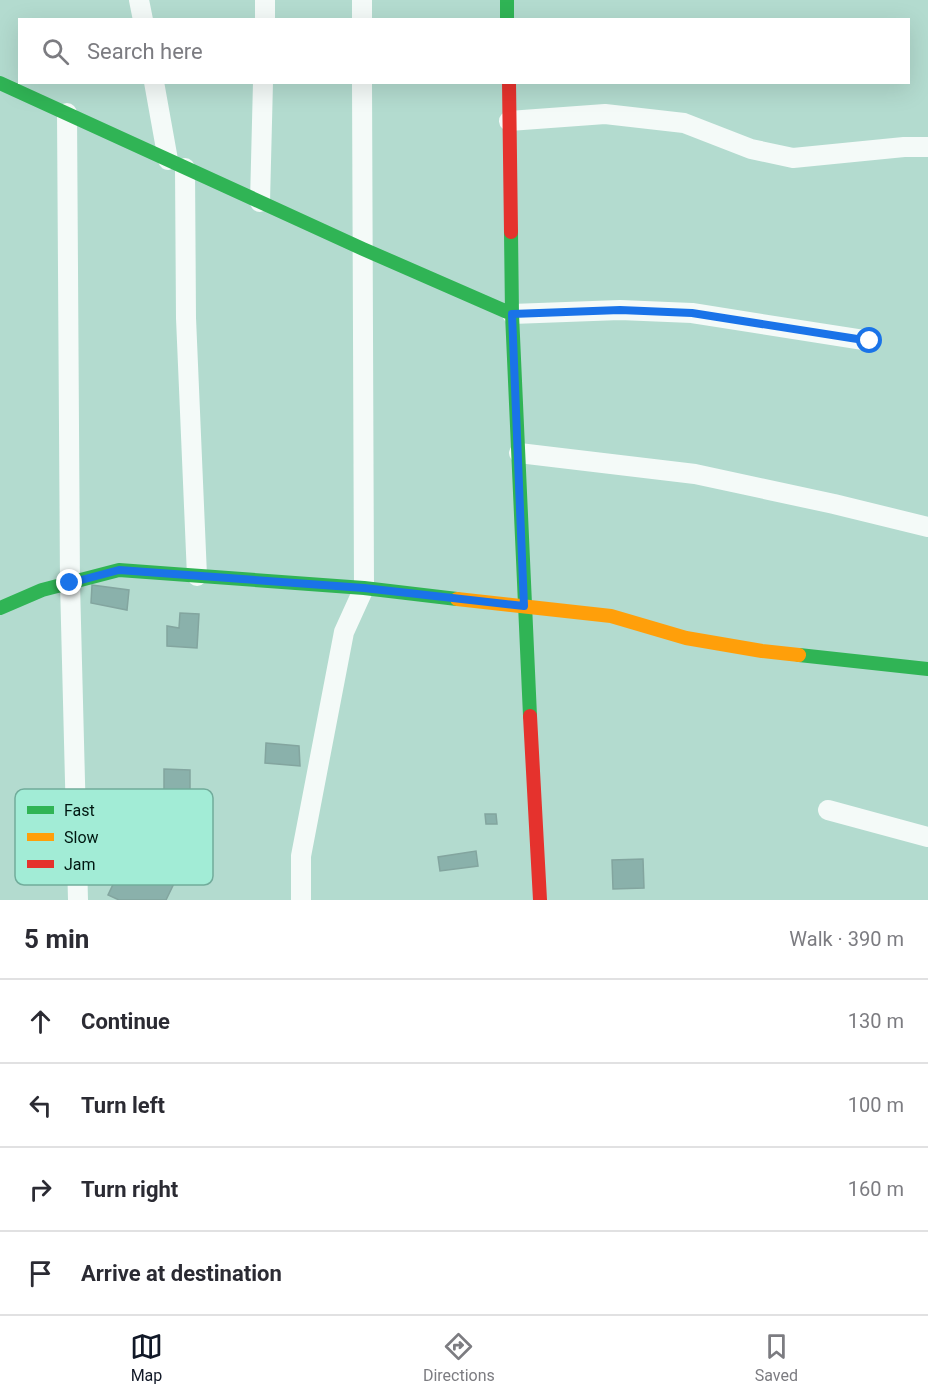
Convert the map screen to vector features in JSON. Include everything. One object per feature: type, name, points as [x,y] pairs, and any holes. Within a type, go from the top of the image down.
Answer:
[{"type":"street","points":[[139,0],[143,18]]},
{"type":"street","points":[[265,0],[265,18]]},
{"type":"street","points":[[362,0],[362,18]]},
{"type":"street","points":[[507,0],[507,18]]},
{"type":"street","points":[[0,83],[363,249],[512,314],[620,310],[692,313],[870,341]]},
{"type":"street","points":[[155,84],[176,164],[186,318],[197,576]]},
{"type":"street","points":[[260,202],[263,84]]},
{"type":"street","points":[[301,900],[301,856],[344,632],[364,588],[362,84]]},
{"type":"street","points":[[509,84],[512,314],[524,606],[540,900]]},
{"type":"street","points":[[67,112],[70,583],[75,789]]},
{"type":"street","points":[[509,121],[605,114],[684,123],[751,149],[793,158],[904,147],[928,147]]},
{"type":"street","points":[[519,453],[695,474],[834,504],[928,528]]},
{"type":"street","points":[[0,608],[42,590],[119,570],[364,588],[611,616],[686,638],[762,651],[928,669]]},
{"type":"street","points":[[828,810],[928,837]]},
{"type":"street","points":[[78,885],[78,900]]},
{"type":"building","points":[[92,585],[129,590],[127,610],[91,603]]},
{"type":"building","points":[[180,613],[199,614],[197,648],[167,646],[167,626],[179,628]]},
{"type":"building","points":[[266,743],[299,746],[300,766],[265,763]]},
{"type":"building","points":[[164,769],[190,770],[190,789],[164,789]]},
{"type":"building","points":[[485,814],[496,814],[497,824],[486,824]]},
{"type":"building","points":[[476,851],[478,866],[440,871],[438,857]]},
{"type":"building","points":[[643,859],[644,888],[613,889],[612,860]]},
{"type":"building","points":[[113,885],[173,885],[166,900],[119,900],[108,895]]},
{"type":"traffic: fast","points":[[507,0],[507,18]]},
{"type":"traffic: fast","points":[[0,83],[363,249],[512,314]]},
{"type":"traffic: fast","points":[[511,232],[512,314],[530,716]]},
{"type":"traffic: fast","points":[[0,608],[42,590],[119,570],[364,588],[457,599]]},
{"type":"traffic: fast","points":[[799,655],[928,669]]},
{"type":"traffic: slow","points":[[457,599],[611,616],[686,638],[799,655]]},
{"type":"traffic: jam","points":[[509,84],[511,232]]},
{"type":"traffic: jam","points":[[530,716],[540,900]]},
{"type":"route","points":[[70,583],[119,570],[364,588],[524,606],[512,314],[620,310],[692,313],[870,341]]}]
